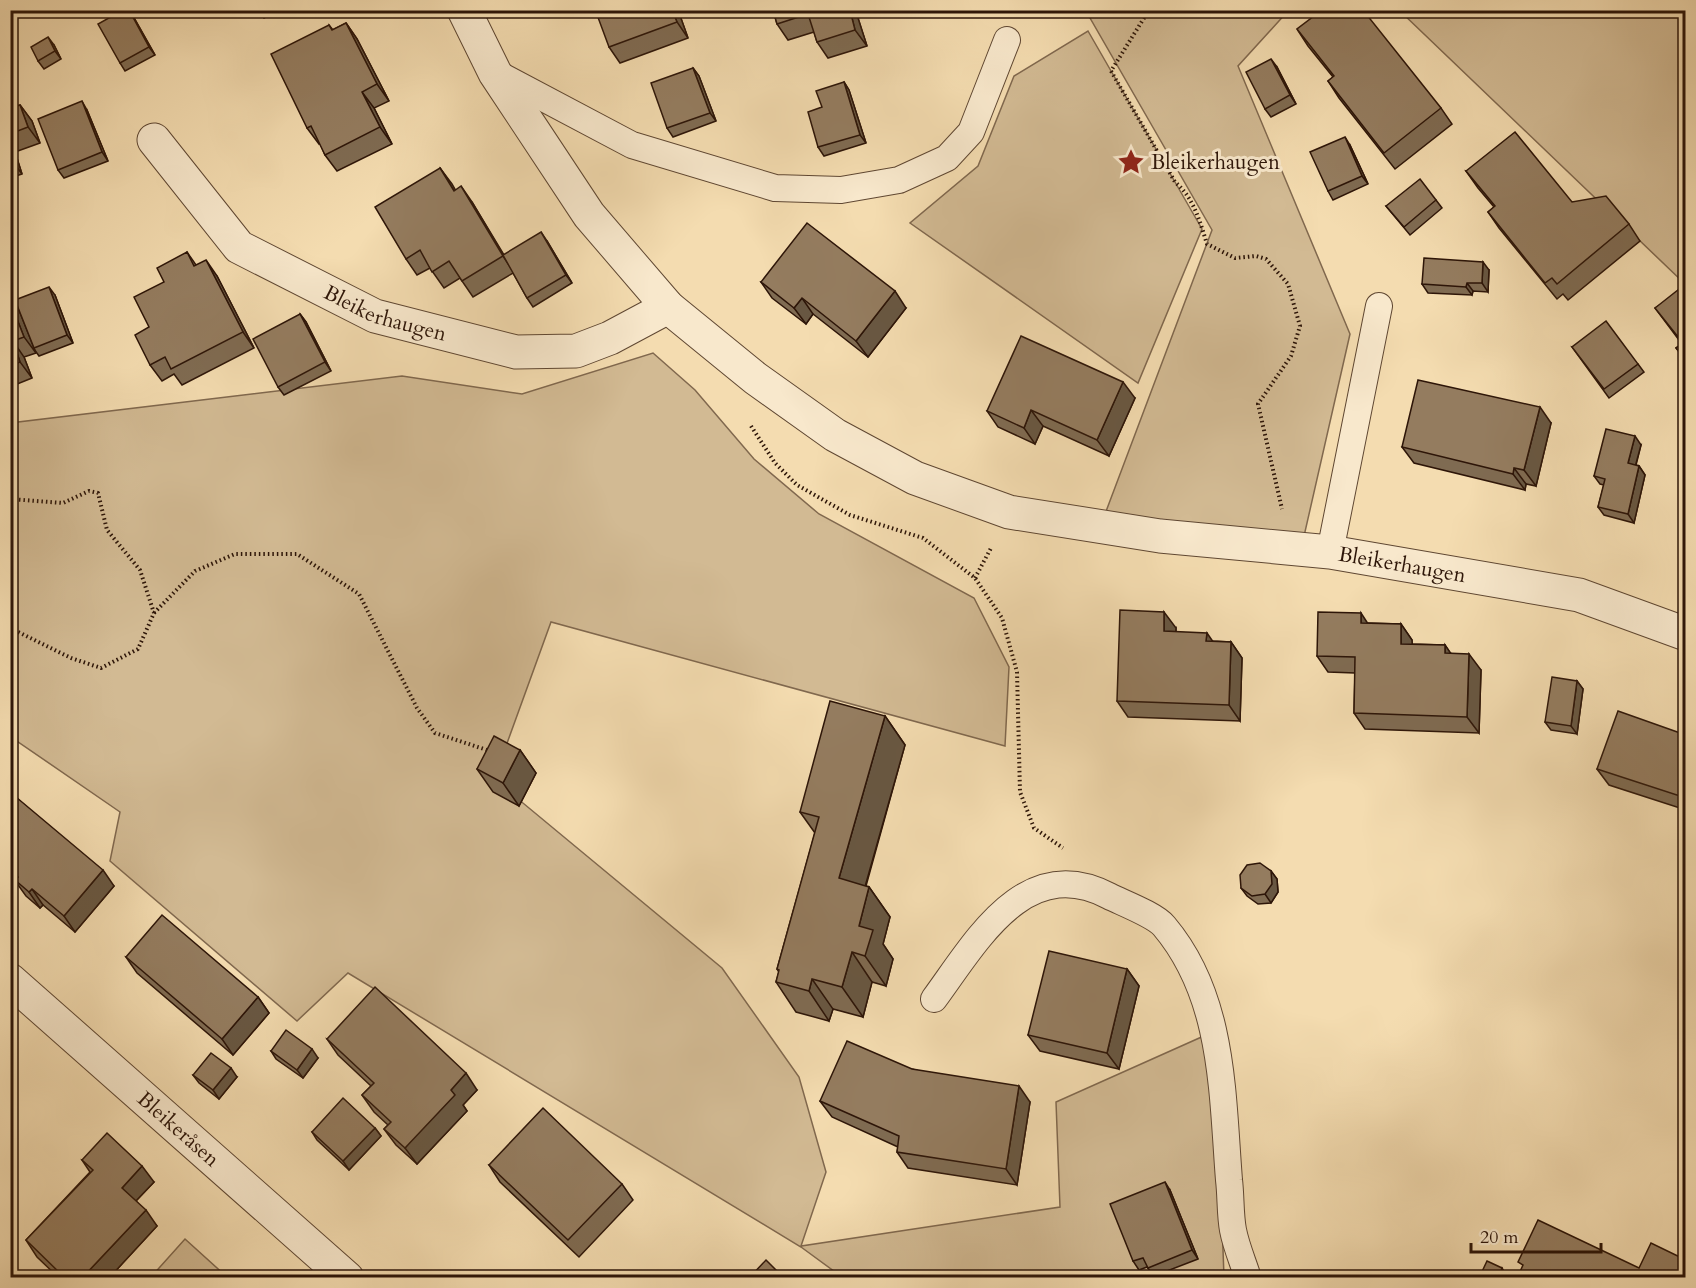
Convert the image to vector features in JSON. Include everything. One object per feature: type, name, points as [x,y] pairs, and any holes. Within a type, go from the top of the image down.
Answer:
[{"type":"street","name":"Bleikerhaugen","points":[[464,10],[495,73],[589,215],[668,307],[755,378],[835,435],[915,478],[1009,512],[1160,536],[1317,551],[1579,595],[1686,634]]},
{"type":"street","name":"Bleikerhaugen","points":[[154,140],[239,247],[375,316],[516,352],[576,351],[610,338],[668,307]]},
{"type":"street","name":"Bleikeråsen","points":[[10,980],[347,1278]]},
{"type":"lane","points":[[495,73],[632,145],[775,188],[841,190],[899,180],[947,158],[971,132],[1007,40]]},
{"type":"lane","points":[[1317,551],[1379,306]]},
{"type":"lane","points":[[934,999],[980,936],[1006,906],[1030,891],[1061,884],[1096,889],[1163,924],[1199,980],[1220,1057],[1233,1230],[1248,1278]]},
{"type":"path","points":[[1149,10],[1111,72],[1175,182],[1183,189],[1201,222],[1207,244],[1235,258],[1256,256],[1266,259],[1288,284],[1300,326],[1291,356],[1258,404],[1278,502],[1317,551]]},
{"type":"path","points":[[1675,10],[1686,24]]},
{"type":"path","points":[[750,424],[775,464],[797,485],[850,515],[923,538],[975,578],[1002,618],[1017,672],[1020,792],[1034,828],[1068,851]]},
{"type":"path","points":[[10,499],[63,503],[89,491],[98,493],[107,530],[140,570],[154,614]]},
{"type":"path","points":[[10,628],[71,658],[101,668],[138,649],[154,614],[195,571],[235,554],[297,554],[359,594],[417,708],[435,734],[491,751]]},
{"type":"shaded area","points":[[1086,11],[1288,11],[1238,66],[1350,334],[1302,545],[1102,522],[1212,230]]},
{"type":"shaded area","points":[[1400,11],[1685,11],[1685,284]]},
{"type":"shaded area","points":[[1088,31],[1202,229],[1138,383],[910,223],[978,166],[1014,76]]},
{"type":"shaded area","points":[[653,353],[695,390],[754,459],[819,514],[974,598],[1009,667],[1005,746],[551,622],[494,779],[722,968],[799,1077],[826,1172],[801,1246],[1060,1207],[1056,1102],[1215,1031],[1224,1277],[842,1277],[801,1247],[348,973],[297,1021],[110,861],[120,812],[11,737],[10,423],[402,376],[522,394]]},
{"type":"shaded area","points":[[185,1239],[227,1277],[151,1277]]},
{"type":"building","points":[[123,10],[129,10],[149,47],[120,63],[98,24]]},
{"type":"building","points":[[601,10],[672,10],[677,22],[609,47],[596,12]]},
{"type":"building","points":[[773,10],[850,10],[855,30],[817,42],[808,14],[777,24]]},
{"type":"building","points":[[1322,10],[1363,10],[1441,108],[1384,153],[1328,81],[1334,76],[1297,29]]},
{"type":"building","points":[[346,23],[377,84],[362,92],[380,127],[325,155],[311,126],[307,128],[271,54],[329,25],[332,30]]},
{"type":"building","points":[[48,37],[55,51],[38,61],[31,47]]},
{"type":"building","points":[[1271,59],[1290,95],[1265,109],[1246,72]]},
{"type":"building","points":[[693,68],[710,113],[667,128],[651,83]]},
{"type":"building","points":[[844,82],[860,135],[818,147],[808,112],[822,107],[816,91]]},
{"type":"building","points":[[82,101],[102,152],[58,170],[38,119]]},
{"type":"building","points":[[20,105],[28,127],[10,134],[10,108]]},
{"type":"building","points":[[1515,132],[1572,202],[1606,196],[1629,224],[1557,284],[1552,278],[1545,283],[1488,212],[1495,206],[1466,171]]},
{"type":"building","points":[[1345,137],[1362,176],[1328,191],[1310,152]]},
{"type":"building","points":[[440,168],[454,191],[461,186],[503,256],[462,281],[449,261],[432,272],[420,250],[406,259],[375,207]]},
{"type":"building","points":[[1420,179],[1436,200],[1404,227],[1386,206]]},
{"type":"building","points":[[807,223],[895,291],[856,341],[802,298],[794,308],[761,282]]},
{"type":"building","points":[[541,232],[566,275],[527,298],[503,255]]},
{"type":"building","points":[[187,252],[194,266],[206,260],[243,332],[171,369],[165,357],[150,365],[135,335],[149,327],[134,297],[164,282],[157,268]]},
{"type":"building","points":[[1424,258],[1483,262],[1482,283],[1467,283],[1466,287],[1422,284]]},
{"type":"building","points":[[1683,286],[1686,289],[1686,360],[1676,348],[1683,343],[1655,308]]},
{"type":"building","points":[[49,287],[67,335],[34,348],[15,300]]},
{"type":"building","points":[[10,301],[24,337],[13,341],[20,362],[10,366]]},
{"type":"building","points":[[300,314],[325,362],[278,387],[253,339]]},
{"type":"building","points":[[1606,321],[1638,364],[1604,389],[1572,347]]},
{"type":"building","points":[[1021,336],[1123,382],[1097,440],[1031,410],[1024,428],[987,411]]},
{"type":"building","points":[[1418,380],[1540,407],[1524,470],[1514,468],[1513,474],[1402,447]]},
{"type":"building","points":[[1606,429],[1635,436],[1628,463],[1639,466],[1628,514],[1598,507],[1605,479],[1594,476]]},
{"type":"building","points":[[1120,610],[1164,612],[1164,631],[1207,633],[1206,641],[1231,642],[1229,705],[1117,701]]},
{"type":"building","points":[[1318,612],[1361,613],[1361,623],[1401,624],[1401,644],[1445,645],[1445,653],[1469,654],[1467,717],[1354,713],[1355,657],[1317,656]]},
{"type":"building","points":[[1552,677],[1577,681],[1571,726],[1545,722]]},
{"type":"building","points":[[830,701],[885,716],[839,878],[869,887],[859,926],[873,930],[865,956],[852,952],[842,987],[812,979],[809,991],[776,982],[779,970],[777,969],[819,817],[800,812]]},
{"type":"building","points":[[1618,711],[1683,734],[1681,740],[1686,741],[1686,798],[1597,769]]},
{"type":"building","points":[[494,736],[520,750],[503,783],[477,769]]},
{"type":"building","points":[[10,792],[103,870],[64,916],[32,889],[29,892],[15,880],[18,877],[10,871]]},
{"type":"building","points":[[1260,863],[1271,871],[1272,884],[1265,894],[1252,896],[1241,888],[1240,875],[1247,865]]},
{"type":"building","points":[[162,915],[258,997],[222,1039],[126,957]]},
{"type":"building","points":[[1049,951],[1127,969],[1107,1053],[1028,1035]]},
{"type":"building","points":[[375,987],[466,1073],[451,1090],[455,1095],[405,1148],[384,1129],[391,1122],[362,1095],[374,1083],[327,1039]]},
{"type":"building","points":[[286,1030],[312,1049],[297,1070],[271,1051]]},
{"type":"building","points":[[847,1041],[912,1069],[1019,1086],[1006,1169],[897,1152],[899,1136],[820,1101]]},
{"type":"building","points":[[211,1053],[231,1068],[213,1090],[193,1075]]},
{"type":"building","points":[[343,1098],[375,1128],[343,1161],[312,1132]]},
{"type":"building","points":[[543,1108],[622,1184],[568,1240],[489,1165]]},
{"type":"building","points":[[107,1133],[142,1166],[122,1188],[146,1210],[82,1278],[65,1278],[26,1240],[93,1170],[82,1160]]},
{"type":"building","points":[[1165,1182],[1192,1250],[1148,1268],[1143,1258],[1133,1261],[1110,1204]]},
{"type":"building","points":[[1538,1220],[1639,1268],[1651,1243],[1686,1260],[1686,1278],[1511,1278],[1513,1274],[1518,1276],[1523,1265],[1518,1262]]},
{"type":"building","points":[[766,1260],[784,1278],[749,1278]]},
{"type":"building","points":[[1487,1261],[1502,1268],[1500,1273],[1510,1278],[1479,1278]]},
{"type":"place","name":"Bleikerhaugen","points":[[1131,162]]}]
